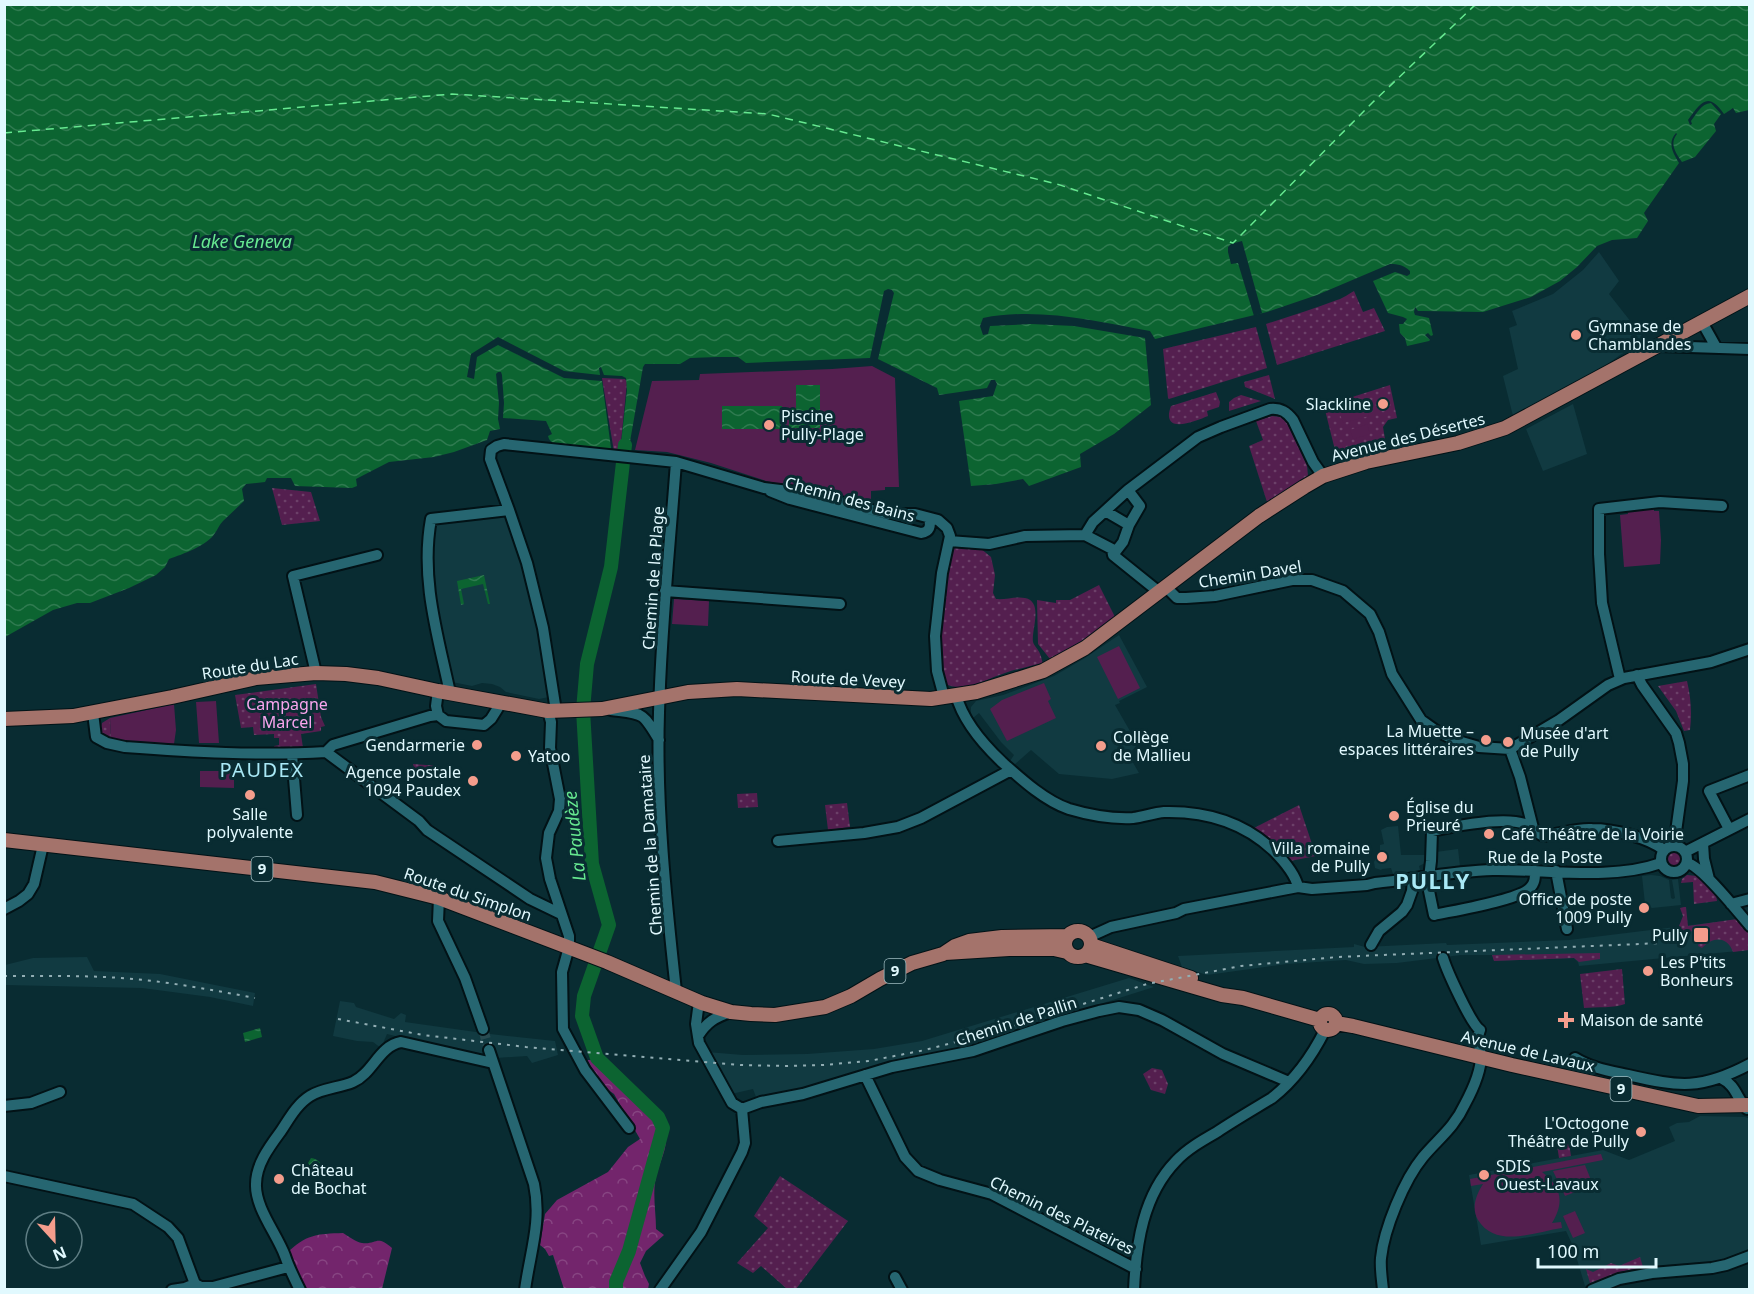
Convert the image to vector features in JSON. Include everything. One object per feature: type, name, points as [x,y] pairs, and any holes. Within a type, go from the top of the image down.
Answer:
[{"type":"main road","name":"Avenue des Désertes","points":[[1163,589],[1258,516],[1299,489],[1323,477],[1366,462],[1458,443],[1505,428],[1749,296]]},
{"type":"main road","name":"Route de Vevey","points":[[501,703],[552,711],[590,710],[688,692],[737,689],[931,699],[976,692],[1050,668],[1085,648],[1163,589]]},
{"type":"main road","name":"Route du Lac","points":[[4,719],[50,718],[93,713],[256,678],[316,673],[378,678],[501,703]]},
{"type":"main road","name":"9","points":[[4,840],[43,844]]},
{"type":"main road","name":"Route du Simplon","points":[[43,844],[371,881],[439,898],[593,956],[676,991]]},
{"type":"main road","points":[[1078,930],[1083,931],[1088,946],[1077,957],[1067,952],[1064,944],[1067,936],[1078,930]]},
{"type":"main road","name":"9","points":[[943,954],[969,941],[992,938],[1067,936]]},
{"type":"main road","name":"Avenue de Lavaux","points":[[1088,946],[1161,967],[1243,998],[1327,1024],[1698,1106],[1747,1108]]},
{"type":"main road","name":"9","points":[[676,991],[702,1003],[731,1012],[775,1015],[825,1007],[851,996],[912,963],[943,954],[1009,949],[1054,949],[1067,952]]},
{"type":"street","points":[[1702,322],[1716,347]]},
{"type":"street","points":[[1659,345],[1749,349]]},
{"type":"street","points":[[949,542],[989,544],[1025,536],[1085,535],[1093,522],[1128,490],[1198,438],[1270,409],[1289,414],[1323,477]]},
{"type":"street","name":"Chemin des Bains","points":[[509,510],[490,459],[490,450],[497,446],[513,445],[676,462],[764,488],[805,493],[890,514],[922,514],[928,518],[930,527],[926,532],[914,532],[790,499],[764,488]]},
{"type":"street","name":"Chemin de la Plage","points":[[660,697],[665,591],[676,462]]},
{"type":"street","points":[[1113,555],[1123,542],[1129,525],[1140,506],[1128,490]]},
{"type":"street","points":[[1620,680],[1602,603],[1598,503],[1660,502],[1722,506]]},
{"type":"street","points":[[501,703],[491,719],[484,725],[446,721],[438,715],[436,706],[444,692],[428,585],[431,519],[509,510],[527,563],[543,628],[552,711],[550,748],[560,799],[559,811],[549,833],[546,858],[547,871],[568,929],[569,948],[562,972],[563,1029],[585,1070],[629,1128]]},
{"type":"street","points":[[1105,511],[1129,525]]},
{"type":"street","points":[[928,518],[938,520],[949,532],[935,636],[937,671],[950,696],[992,753],[1042,793],[1069,808],[1099,815],[1132,818],[1162,812],[1188,813],[1212,816],[1234,823],[1257,836],[1280,857],[1296,880],[1298,887]]},
{"type":"street","name":"Chemin Davel","points":[[1085,535],[1112,549],[1113,555],[1178,598],[1215,596],[1289,581],[1306,580],[1343,591],[1370,614],[1379,632],[1392,674],[1421,720],[1455,740],[1479,747],[1510,750]]},
{"type":"street","points":[[316,673],[293,576],[377,555]]},
{"type":"street","points":[[665,591],[840,604]]},
{"type":"street","points":[[1664,850],[1649,841],[1599,829],[1590,828],[1544,836],[1538,834],[1533,828],[1522,784],[1510,750],[1559,720],[1595,693],[1620,680],[1711,662],[1749,649]]},
{"type":"street","points":[[1637,675],[1676,733],[1683,764],[1683,781],[1675,839],[1683,854],[1682,870],[1674,873],[1665,869],[1661,863],[1661,854],[1672,846],[1683,854],[1709,879],[1749,926]]},
{"type":"street","name":"Chemin de la Damataire","points":[[660,697],[659,740],[663,849],[676,991]]},
{"type":"street","points":[[590,710],[634,711],[643,715],[659,740]]},
{"type":"street","points":[[93,713],[96,736],[108,743],[125,747],[221,754],[326,752],[419,821],[427,830],[530,899],[561,914]]},
{"type":"street","points":[[326,752],[333,745],[372,732],[438,715]]},
{"type":"street","points":[[292,754],[297,815]]},
{"type":"street","points":[[778,842],[898,827],[921,818],[1011,770]]},
{"type":"street","points":[[1729,829],[1709,791],[1749,775]]},
{"type":"street","points":[[1683,854],[1749,819]]},
{"type":"street","points":[[1533,828],[1506,821],[1432,831],[1428,886],[1434,915],[1521,894],[1532,887],[1535,871]]},
{"type":"street","points":[[1703,843],[1709,879]]},
{"type":"street","points":[[4,909],[19,902],[28,894],[34,884],[43,844]]},
{"type":"street","name":"Rue de la Poste","points":[[1088,946],[1111,927],[1176,913],[1184,909],[1298,887],[1312,889],[1367,885],[1490,870],[1624,872],[1661,863]]},
{"type":"street","points":[[1556,872],[1567,929]]},
{"type":"street","points":[[1371,945],[1379,931],[1407,905],[1413,879]]},
{"type":"street","points":[[439,898],[438,921],[465,978],[483,1029]]},
{"type":"street","points":[[1731,904],[1749,899]]},
{"type":"street","points":[[1383,1290],[1381,1258],[1385,1237],[1394,1212],[1418,1164],[1458,1119],[1477,1075],[1481,1057],[1478,1045],[1480,1030],[1471,1019],[1443,958]]},
{"type":"street","points":[[660,1290],[701,1232],[745,1143],[742,1109],[732,1102],[699,1043],[698,1036],[705,1012],[702,1003]]},
{"type":"street","name":"Chemin de Pallin","points":[[742,1109],[761,1102],[803,1094],[892,1067],[990,1047],[1024,1033],[1119,1007],[1139,1010],[1162,1020],[1223,1054],[1289,1082]]},
{"type":"street","points":[[698,1036],[706,1024],[717,1016],[731,1012]]},
{"type":"street","points":[[1134,1290],[1141,1230],[1146,1209],[1166,1172],[1194,1145],[1272,1098],[1312,1055],[1327,1024]]},
{"type":"street","points":[[300,1290],[257,1197],[256,1184],[261,1162],[304,1100],[320,1091],[354,1082],[363,1076],[385,1050],[395,1043],[401,1042],[493,1063]]},
{"type":"street","points":[[489,1050],[538,1200],[535,1239],[525,1290]]},
{"type":"street","points":[[1575,1058],[1589,1065],[1660,1083],[1690,1084],[1721,1078],[1749,1064]]},
{"type":"street","name":"Chemin des Plateires","points":[[865,1075],[905,1157],[918,1171],[940,1180],[992,1194],[1136,1269]]},
{"type":"street","points":[[1721,1078],[1732,1086],[1747,1108]]},
{"type":"street","points":[[1724,1106],[1730,1099],[1732,1086]]},
{"type":"street","points":[[4,1107],[31,1103],[60,1092]]},
{"type":"street","points":[[4,1176],[133,1204],[168,1227],[178,1238],[195,1284],[201,1287],[213,1287],[288,1268]]},
{"type":"street","points":[[1592,1290],[1619,1279],[1652,1273],[1712,1268],[1749,1256]]},
{"type":"street","points":[[896,1277],[902,1290]]},
{"type":"street","points":[[172,1290],[195,1284]]},
{"type":"shaded area","name":"Gymnase de Chamblandes","points":[[1599,252],[1619,281],[1609,294],[1646,341],[1620,355],[1601,369],[1513,416],[1503,376],[1518,369],[1509,328],[1517,325],[1512,311],[1553,294],[1583,270]]},
{"type":"shaded area","points":[[1573,404],[1587,454],[1543,471],[1526,429]]},
{"type":"shaded area","points":[[509,510],[527,563],[554,696],[539,699],[506,692],[492,684],[482,683],[472,686],[447,681],[431,609],[431,519]]},
{"type":"shaded area","points":[[1119,635],[1147,687],[1115,705],[1138,745],[1128,754],[1139,773],[1112,779],[1059,774],[1031,750],[1014,765],[1010,761],[1014,755],[979,713],[973,718],[971,715],[971,707],[976,701],[1003,695],[1054,676]]},
{"type":"shaded area","points":[[1398,826],[1401,855],[1425,855],[1425,863],[1419,866],[1418,871],[1393,874],[1391,868],[1381,870],[1375,868],[1374,862],[1380,845],[1384,844],[1381,830]]},
{"type":"shaded area","points":[[1458,849],[1460,866],[1436,869],[1436,852]]},
{"type":"shaded area","points":[[1651,875],[1669,880],[1673,899],[1675,898],[1672,880],[1678,879],[1681,905],[1652,908],[1645,904],[1642,876]]},
{"type":"shaded area","points":[[1749,918],[1749,950],[1579,966],[1574,958],[1494,961],[1492,955],[1461,955],[1397,963],[1364,964],[1346,960],[1287,964],[1207,975],[1182,967],[1178,956],[1354,947],[1354,944],[1365,947],[1569,940]]},
{"type":"shaded area","points":[[87,957],[94,971],[160,974],[255,993],[253,1006],[210,997],[142,988],[5,985],[5,965],[33,958]]},
{"type":"shaded area","points":[[1129,978],[1154,987],[1097,1005],[1097,1010],[992,1044],[805,1088],[756,1097],[753,1089],[731,1094],[707,1052],[743,1055],[807,1054],[874,1049],[922,1041]]},
{"type":"shaded area","points":[[340,1001],[354,1003],[356,1007],[394,1019],[401,1013],[406,1015],[405,1022],[555,1041],[558,1055],[532,1063],[527,1056],[496,1058],[486,1049],[481,1057],[387,1034],[381,1048],[373,1042],[333,1036]]},
{"type":"shaded area","points":[[1700,1116],[1750,1119],[1749,1249],[1719,1261],[1642,1267],[1620,1272],[1585,1286],[1566,1231],[1481,1245],[1469,1175],[1603,1150],[1629,1160],[1675,1141],[1669,1127],[1677,1123],[1689,1122]]},
{"type":"green space","points":[[1354,291],[1363,312],[1374,308],[1385,331],[1277,365],[1266,324],[1339,299]]},
{"type":"green space","points":[[1256,327],[1267,368],[1168,398],[1163,349]]},
{"type":"green space","name":"Piscine Pully-Plage","points":[[872,366],[895,378],[899,487],[885,487],[885,490],[871,491],[871,499],[852,499],[766,481],[711,463],[667,452],[635,450],[652,381],[699,380],[700,374]]},
{"type":"green space","points":[[1269,375],[1275,399],[1245,387],[1244,382]]},
{"type":"green space","points":[[602,378],[625,379],[627,382],[620,452],[614,452]]},
{"type":"green space","points":[[1390,385],[1397,418],[1388,420],[1383,427],[1386,445],[1346,457],[1344,451],[1336,454],[1324,406]]},
{"type":"green space","points":[[1216,392],[1220,402],[1219,407],[1207,411],[1208,416],[1181,424],[1170,421],[1171,406]]},
{"type":"green space","points":[[1241,395],[1261,401],[1229,411],[1229,402]]},
{"type":"green space","points":[[1365,401],[1369,416],[1343,423],[1338,408]]},
{"type":"green space","points":[[1272,416],[1281,417],[1287,423],[1307,465],[1308,476],[1267,502],[1249,446],[1263,440],[1256,421]]},
{"type":"green space","points":[[1367,424],[1370,434],[1353,439],[1350,430]]},
{"type":"green space","points":[[272,488],[311,492],[320,521],[282,525]]},
{"type":"green space","points":[[1654,508],[1654,511],[1659,511],[1660,564],[1624,567],[1620,515],[1628,514],[1627,510]]},
{"type":"green space","points":[[952,545],[980,548],[991,557],[995,575],[993,593],[996,599],[1025,598],[1031,601],[1035,611],[1033,642],[1043,663],[968,686],[945,684],[940,653],[940,635]]},
{"type":"green space","points":[[1099,585],[1115,617],[1087,638],[1050,659],[1038,644],[1037,600],[1056,603],[1056,600],[1070,600]]},
{"type":"green space","points":[[674,599],[709,601],[708,626],[672,624]]},
{"type":"green space","points":[[1119,646],[1140,688],[1118,699],[1097,657]]},
{"type":"green space","points":[[1687,681],[1691,724],[1690,730],[1684,731],[1676,711],[1658,686]]},
{"type":"green space","points":[[1044,683],[1051,699],[1048,701],[1056,718],[1007,741],[990,709],[1002,700]]},
{"type":"green space","name":"Campagne Marcel","points":[[316,684],[321,717],[325,726],[321,727],[321,731],[301,734],[303,748],[275,750],[274,746],[279,745],[279,738],[274,738],[274,734],[254,735],[253,727],[241,728],[235,695]]},
{"type":"green space","points":[[305,687],[308,707],[292,709],[289,689]]},
{"type":"green space","points":[[216,701],[219,743],[199,743],[196,702]]},
{"type":"green space","points":[[174,704],[176,730],[174,744],[111,739],[110,718]]},
{"type":"green space","points":[[110,718],[111,739],[104,736],[100,730],[102,723]]},
{"type":"green space","points":[[413,764],[439,766],[438,777],[416,776]]},
{"type":"green space","points":[[200,771],[234,771],[234,788],[200,787]]},
{"type":"green space","points":[[757,793],[758,807],[738,808],[737,794]]},
{"type":"green space","points":[[847,803],[850,827],[828,830],[825,805]]},
{"type":"green space","points":[[1299,805],[1316,856],[1290,861],[1273,841],[1254,828]]},
{"type":"green space","points":[[1671,852],[1677,852],[1682,860],[1680,866],[1671,868],[1666,863],[1666,857]]},
{"type":"green space","points":[[1687,875],[1697,876],[1716,895],[1717,901],[1694,904],[1693,882],[1681,883]]},
{"type":"green space","points":[[1686,907],[1688,926],[1737,919],[1749,934],[1749,950],[1733,952],[1727,943],[1719,939],[1702,948],[1698,946],[1700,938],[1698,933],[1680,932],[1679,926],[1683,916],[1680,908]]},
{"type":"green space","points":[[1600,953],[1600,959],[1579,962],[1574,958],[1494,961],[1492,955]]},
{"type":"green space","points":[[1622,969],[1625,1004],[1584,1008],[1580,974]]},
{"type":"green space","points":[[587,1060],[600,1060],[660,1119],[664,1128],[666,1144],[657,1173],[654,1194],[656,1229],[664,1235],[646,1251],[640,1263],[649,1284],[648,1289],[564,1289],[553,1255],[549,1256],[540,1245],[545,1214],[557,1200],[608,1172],[628,1147],[640,1139],[614,1094],[603,1086]]},
{"type":"green space","points":[[1152,1068],[1162,1070],[1168,1084],[1165,1094],[1151,1090],[1143,1074]]},
{"type":"green space","points":[[1569,1143],[1571,1156],[1559,1158],[1557,1145]]},
{"type":"green space","points":[[1601,1154],[1603,1160],[1542,1172],[1557,1189],[1559,1208],[1552,1223],[1561,1222],[1562,1228],[1528,1235],[1505,1236],[1486,1229],[1478,1220],[1475,1202],[1483,1184],[1471,1186],[1470,1179]]},
{"type":"green space","points":[[1585,1165],[1593,1185],[1565,1196],[1553,1171]]},
{"type":"green space","points":[[780,1176],[848,1221],[796,1289],[787,1289],[761,1266],[753,1273],[737,1263],[768,1228],[754,1216]]},
{"type":"green space","points":[[1575,1211],[1585,1233],[1573,1238],[1563,1216]]},
{"type":"green space","points":[[343,1233],[360,1242],[379,1241],[392,1248],[382,1289],[303,1289],[286,1254],[300,1242],[312,1236]]},
{"type":"green space","points":[[1640,1257],[1643,1267],[1620,1272],[1590,1283],[1586,1269],[1593,1272],[1611,1263],[1619,1266]]},
{"type":"water","name":"Lake Geneva","points":[[5,5],[1749,5],[1749,110],[1736,113],[1733,108],[1724,114],[1709,101],[1697,108],[1688,120],[1690,125],[1700,109],[1711,103],[1721,114],[1714,124],[1716,131],[1695,157],[1682,162],[1673,145],[1676,133],[1673,137],[1671,144],[1679,163],[1644,213],[1648,221],[1637,238],[1612,240],[1597,246],[1560,281],[1531,297],[1483,312],[1418,311],[1415,307],[1415,315],[1429,318],[1433,335],[1428,333],[1425,335],[1429,341],[1407,346],[1405,338],[1400,333],[1399,324],[1403,324],[1407,319],[1388,313],[1373,281],[1395,272],[1407,276],[1410,274],[1405,267],[1393,264],[1317,295],[1267,312],[1155,339],[1150,331],[1067,317],[1025,314],[983,318],[980,326],[983,335],[988,334],[990,326],[1031,324],[1074,326],[1145,338],[1151,405],[1114,434],[1080,454],[1081,467],[1029,486],[1023,479],[971,486],[959,401],[993,396],[997,384],[995,380],[991,380],[987,388],[939,395],[937,388],[878,359],[894,293],[892,290],[884,291],[870,358],[746,363],[738,357],[717,357],[690,358],[680,364],[645,364],[628,453],[620,452],[627,390],[626,378],[604,375],[601,367],[599,368],[600,375],[564,371],[498,337],[471,354],[467,377],[474,379],[477,357],[498,345],[564,378],[602,381],[610,450],[554,445],[548,436],[552,434],[546,421],[503,418],[502,375],[498,372],[496,374],[500,429],[490,431],[487,440],[434,457],[389,462],[356,479],[357,486],[352,488],[295,486],[291,478],[267,478],[265,482],[246,484],[242,489],[244,501],[222,522],[211,538],[194,549],[169,559],[165,567],[156,575],[90,603],[77,603],[53,610],[5,637]]},
{"type":"water","points":[[796,385],[820,385],[820,428],[789,428],[789,408],[796,408]]},
{"type":"water","points":[[722,406],[782,406],[781,429],[722,429]]},
{"type":"water","points":[[484,575],[490,604],[488,604],[483,584],[461,589],[464,604],[461,605],[457,581]]},
{"type":"water","points":[[260,1028],[262,1037],[245,1042],[243,1033]]},
{"type":"water","points":[[311,1158],[318,1161],[326,1171],[320,1176],[308,1163]]},
{"type":"pier","points":[[1242,241],[1262,313],[1254,316],[1238,263],[1231,264],[1228,252],[1231,244]]},
{"type":"waterway","name":"La Paudèze","points":[[616,1290],[616,1282],[629,1251],[663,1128],[658,1117],[597,1058],[582,1016],[584,996],[609,925],[592,864],[583,710],[587,664],[611,567],[625,445]]},
{"type":"ferry route","points":[[4,133],[452,94],[768,114],[1057,184],[1233,243],[1372,103],[1476,4]]},
{"type":"tunnel","points":[[483,1029],[489,1050]]},
{"type":"railway","points":[[338,1019],[423,1035],[526,1047],[741,1065],[823,1065],[869,1061],[925,1050],[987,1034],[1147,984],[1241,966],[1337,957],[1662,943]]},
{"type":"railway","points":[[4,976],[127,978],[255,998]]},
{"type":"place","name":"Gymnase de Chamblandes","points":[[1576,335]]},
{"type":"place","name":"Slackline","points":[[1383,404]]},
{"type":"place","name":"Piscine Pully-Plage","points":[[769,425]]},
{"type":"place","name":"La Muette – espaces littéraires","points":[[1486,740]]},
{"type":"place","name":"Musée d'art de Pully","points":[[1508,742]]},
{"type":"place","name":"Gendarmerie","points":[[477,745]]},
{"type":"place","name":"Collège de Mallieu","points":[[1101,746]]},
{"type":"place","name":"Yatoo","points":[[516,756]]},
{"type":"place","name":"Agence postale 1094 Paudex","points":[[473,781]]},
{"type":"place","name":"Salle polyvalente","points":[[250,795]]},
{"type":"place","name":"Église du Prieuré","points":[[1394,816]]},
{"type":"place","name":"Café Théâtre de la Voirie","points":[[1489,834]]},
{"type":"place","name":"Villa romaine de Pully","points":[[1382,857]]},
{"type":"place","name":"Office de poste 1009 Pully","points":[[1644,908]]},
{"type":"place","name":"Pully","points":[[1701,935]]},
{"type":"place","name":"Les P'tits Bonheurs","points":[[1648,971]]},
{"type":"place","name":"Maison de santé","points":[[1566,1020]]},
{"type":"place","name":"L'Octogone Théâtre de Pully","points":[[1641,1132]]},
{"type":"place","name":"SDIS Ouest-Lavaux","points":[[1484,1175]]},
{"type":"place","name":"Château de Bochat","points":[[279,1179]]},
{"type":"district","name":"PAUDEX","points":[[262,770]]},
{"type":"district","name":"PULLY","points":[[1433,881]]}]
